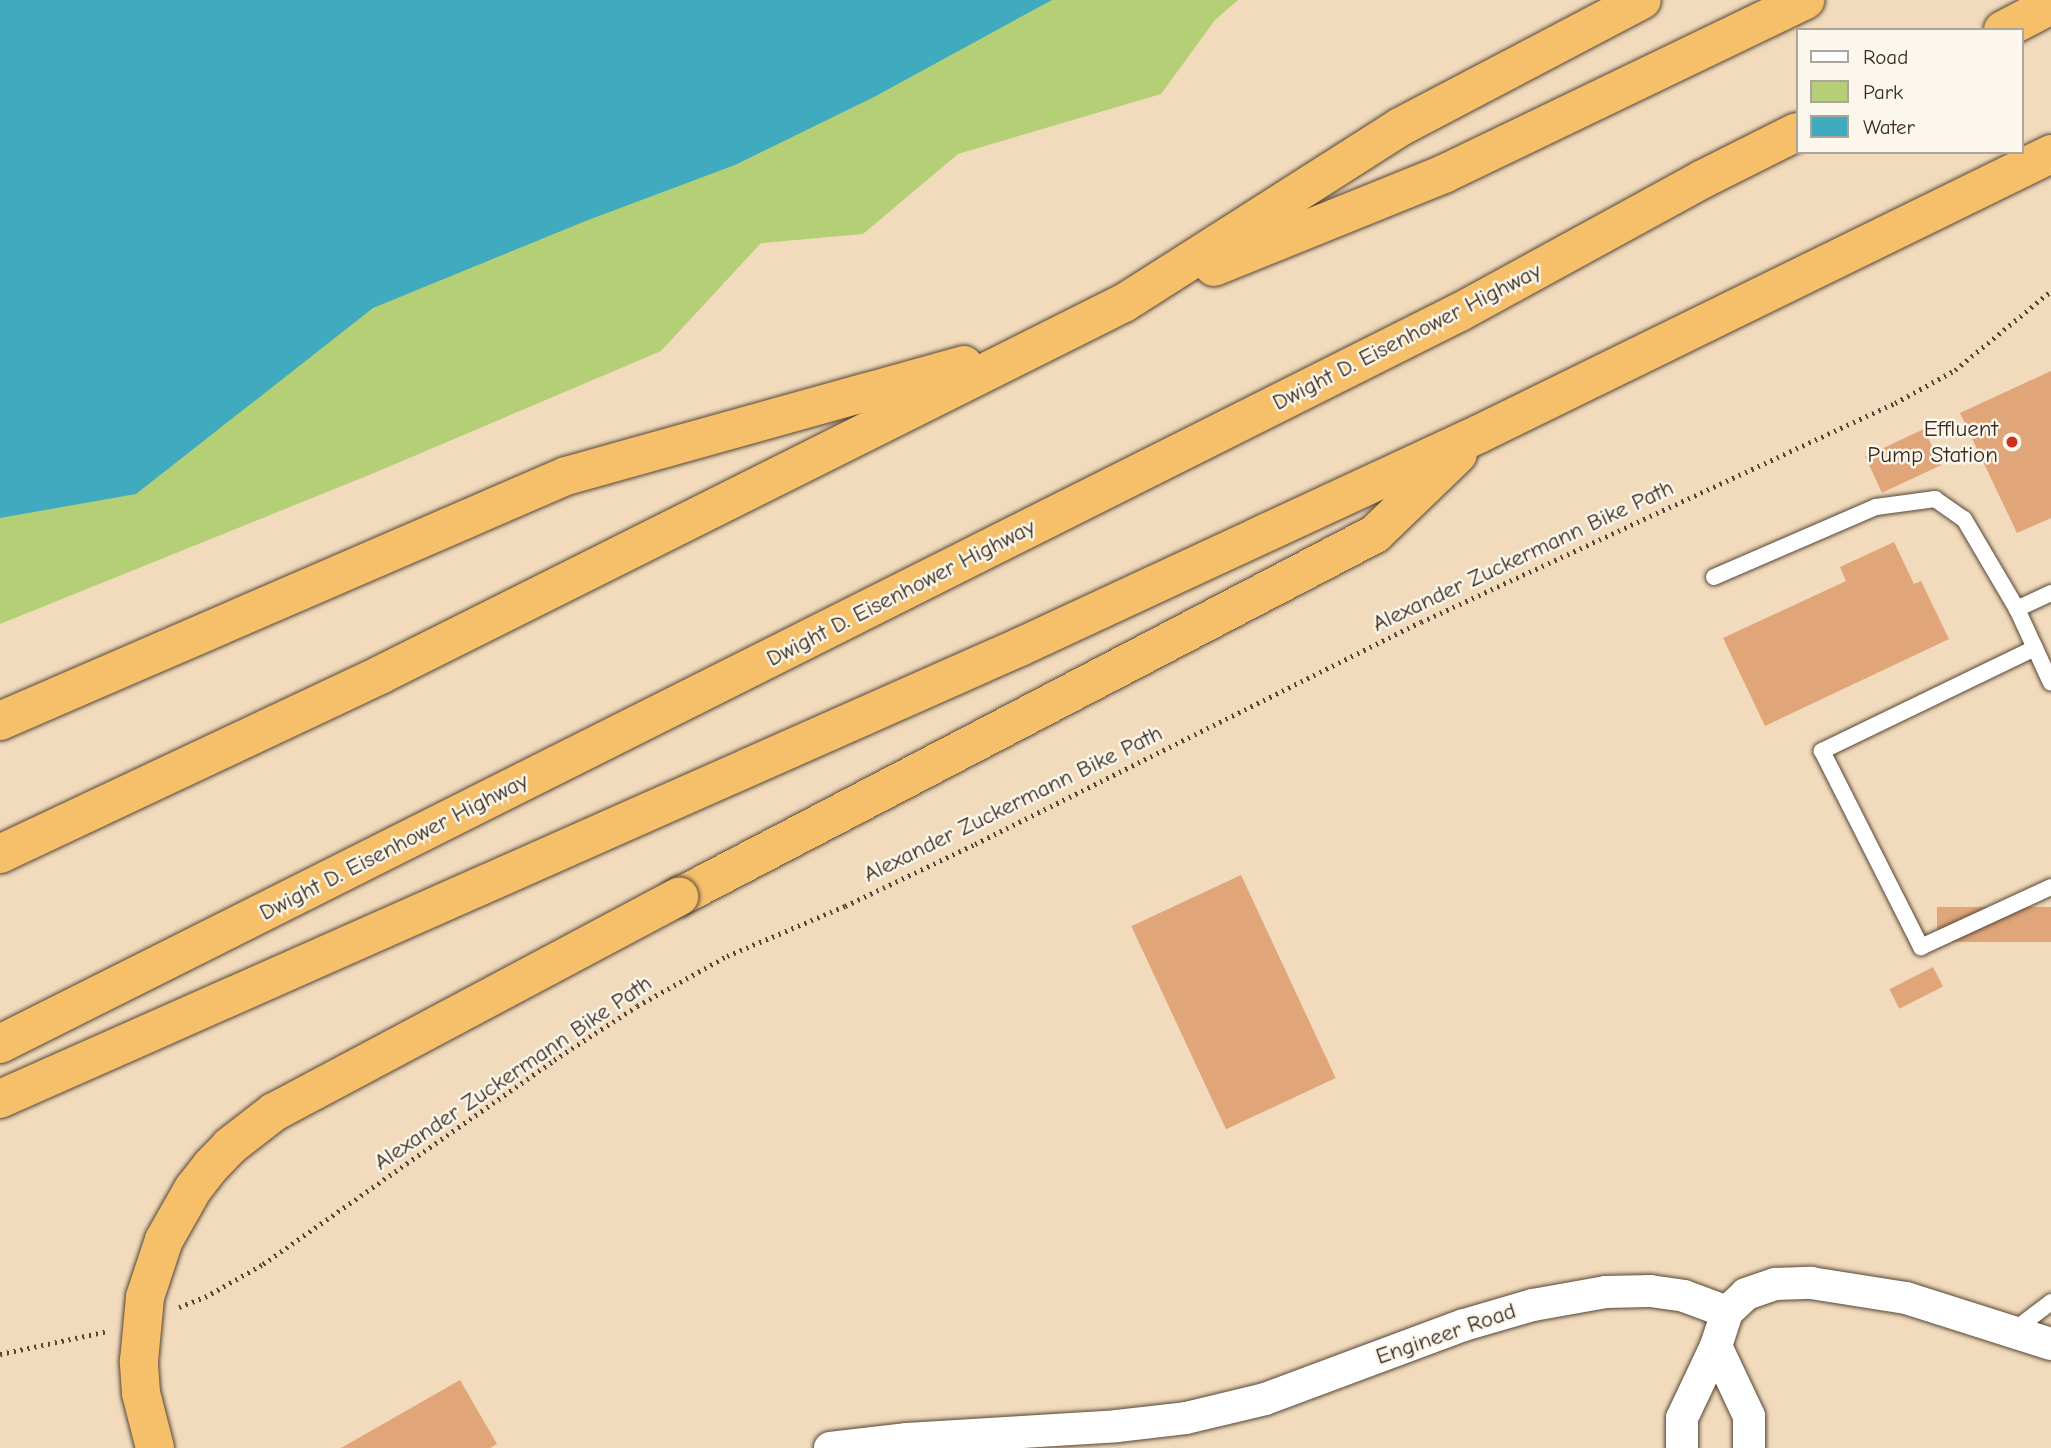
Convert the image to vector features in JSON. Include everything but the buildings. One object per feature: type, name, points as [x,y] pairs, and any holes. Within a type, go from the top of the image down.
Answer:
[{"type":"highway","points":[[1124,303],[1400,127],[1642,0]]},
{"type":"highway","points":[[0,854],[380,675],[1124,303],[1444,174],[1805,0]]},
{"type":"highway","points":[[2007,28],[2051,5]]},
{"type":"highway","name":"Dwight D. Eisenhower Highway","points":[[0,1044],[1460,312],[1701,180],[1796,132]]},
{"type":"highway","points":[[0,1099],[819,738],[1479,434],[2051,154]]},
{"type":"highway","points":[[0,721],[566,476],[1047,342]]},
{"type":"highway","points":[[155,1448],[141,1393],[140,1328],[153,1268],[177,1214],[220,1156],[251,1128],[285,1105],[1376,534],[1479,434]]},
{"type":"highway","points":[[0,834],[186,768]]},
{"type":"street","points":[[1682,1448],[1682,1418],[1716,1346],[1727,1312],[1746,1294],[1775,1284],[1811,1283],[1906,1298],[2051,1344]]},
{"type":"street","name":"Engineer Road","points":[[830,1448],[907,1438],[1117,1426],[1186,1418],[1265,1399],[1464,1325],[1533,1306],[1606,1292],[1650,1291],[1684,1296],[1727,1312]]},
{"type":"street","points":[[1716,1346],[1749,1416],[1749,1448]]},
{"type":"lane","points":[[1714,577],[1876,507],[1935,499],[1964,519],[2017,609],[2051,682]]},
{"type":"lane","points":[[2017,609],[2051,593]]},
{"type":"lane","points":[[2035,648],[1822,751],[1921,947],[2051,887]]},
{"type":"lane","points":[[2013,1331],[2051,1302]]},
{"type":"path","name":"Alexander Zuckermann Bike Path","points":[[171,1310],[205,1297],[263,1264],[554,1060],[637,1006],[715,962],[975,844],[1421,622],[1895,403],[1955,370],[2051,291]]},
{"type":"path","points":[[0,1354],[113,1329]]},
{"type":"green space","points":[[0,0],[1238,0],[1215,20],[1161,94],[958,154],[863,234],[761,243],[661,351],[374,473],[0,624]]},
{"type":"water","points":[[0,0],[1052,0],[874,97],[735,165],[583,222],[373,308],[136,494],[0,518]]},
{"type":"place","name":"Effluent Pump Station","points":[[2012,442]]}]
